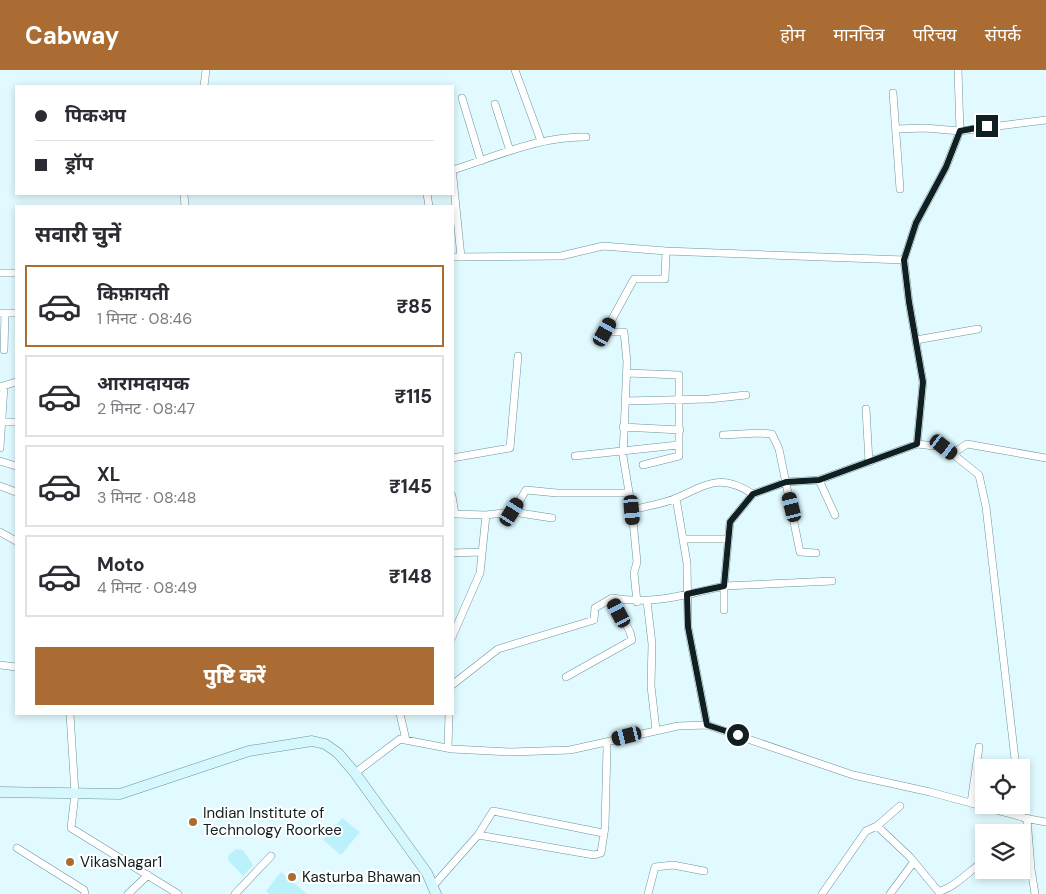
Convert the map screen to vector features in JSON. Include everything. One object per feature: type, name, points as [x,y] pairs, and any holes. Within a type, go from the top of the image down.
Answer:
[{"type":"street","points":[[204,85],[206,70]]},
{"type":"street","points":[[515,70],[541,141]]},
{"type":"street","points":[[917,444],[923,382],[904,260],[916,223],[946,167],[960,131],[958,70]]},
{"type":"street","points":[[893,94],[900,189]]},
{"type":"street","points":[[462,98],[481,161]]},
{"type":"street","points":[[495,104],[510,152]]},
{"type":"street","points":[[896,129],[960,131],[1046,120]]},
{"type":"street","points":[[454,169],[541,141],[563,136],[586,137]]},
{"type":"street","points":[[454,179],[462,257]]},
{"type":"street","points":[[454,257],[562,256],[603,246],[666,251],[904,260]]},
{"type":"street","points":[[636,602],[634,573],[637,562],[623,450],[627,373],[624,332],[605,332],[634,279],[665,279],[666,251]]},
{"type":"street","points":[[0,273],[15,273]]},
{"type":"street","points":[[3,313],[4,350]]},
{"type":"street","points":[[916,340],[978,329]]},
{"type":"street","points":[[454,458],[510,448],[518,356]]},
{"type":"street","points":[[627,373],[679,375],[679,456],[643,464]]},
{"type":"street","points":[[0,448],[3,422],[2,386],[15,382]]},
{"type":"street","points":[[625,401],[709,399],[746,395]]},
{"type":"street","points":[[866,409],[869,462]]},
{"type":"street","points":[[3,422],[15,422]]},
{"type":"street","points":[[623,427],[680,430]]},
{"type":"street","points":[[724,435],[772,434],[779,448],[800,552],[816,553]]},
{"type":"street","points":[[724,610],[724,586],[730,522],[753,494],[786,482],[819,480],[917,444],[944,447],[979,475],[986,507],[1015,759]]},
{"type":"street","points":[[952,454],[967,444],[1046,458]]},
{"type":"street","points":[[576,456],[678,445]]},
{"type":"street","points":[[0,461],[15,466]]},
{"type":"street","points":[[819,480],[835,515]]},
{"type":"street","points":[[632,510],[676,498],[697,487],[717,482],[742,487],[753,494]]},
{"type":"street","points":[[0,486],[15,492]]},
{"type":"street","points":[[512,512],[526,490],[557,493],[628,493]]},
{"type":"street","points":[[676,498],[687,563],[688,627],[707,725]]},
{"type":"street","points":[[454,508],[455,514],[486,515],[512,512],[552,518]]},
{"type":"street","points":[[454,632],[480,573],[486,515]]},
{"type":"street","points":[[0,532],[15,540]]},
{"type":"street","points":[[683,539],[728,539]]},
{"type":"street","points":[[454,553],[482,552]]},
{"type":"street","points":[[454,681],[498,649],[594,620],[595,608],[612,598],[636,602],[724,586],[832,581]]},
{"type":"street","points":[[566,677],[632,640],[630,632],[612,598]]},
{"type":"street","points":[[647,601],[652,644],[650,686],[656,730]]},
{"type":"street","points":[[0,665],[15,667]]},
{"type":"street","points":[[70,715],[75,794],[71,828],[178,894]]},
{"type":"street","points":[[400,715],[406,740]]},
{"type":"street","points":[[448,748],[449,715]]},
{"type":"street","points":[[355,773],[400,739],[448,748],[511,752],[570,750],[656,730],[678,726],[707,725],[853,776],[1046,822]]},
{"type":"street","points":[[0,792],[120,794],[249,751],[312,741],[325,744],[338,754],[355,773],[427,873],[435,890],[478,835],[493,811],[603,833]]},
{"type":"street","points":[[478,835],[594,856],[601,853],[607,747]]},
{"type":"street","points":[[971,803],[979,747]]},
{"type":"street","points":[[822,894],[866,831],[876,826],[900,806]]},
{"type":"street","points":[[1023,814],[1035,894]]},
{"type":"street","points":[[876,826],[913,862],[938,892],[942,892],[975,867]]},
{"type":"street","points":[[17,848],[86,893]]},
{"type":"street","points":[[235,894],[271,856]]},
{"type":"street","points":[[890,894],[913,862]]},
{"type":"street","points":[[648,894],[655,867],[673,865],[704,871]]},
{"type":"street","points":[[128,894],[148,875]]},
{"type":"shaded area","points":[[342,818],[360,832],[341,855],[323,840]]},
{"type":"shaded area","points":[[236,849],[243,850],[253,865],[243,876],[228,860],[229,855]]},
{"type":"shaded area","points":[[281,872],[307,894],[269,894],[266,891]]},
{"type":"place","name":"Indian Institute of Technology Roorkee","points":[[193,822]]},
{"type":"place","name":"VikasNagar1","points":[[70,862]]},
{"type":"place","name":"Kasturba Bhawan","points":[[292,877]]},
{"type":"route","points":[[738,735],[707,725],[688,627],[687,594],[724,586],[724,569],[730,522],[753,494],[786,482],[819,480],[917,444],[923,382],[909,302],[904,260],[916,223],[946,167],[960,131],[987,126]]}]
